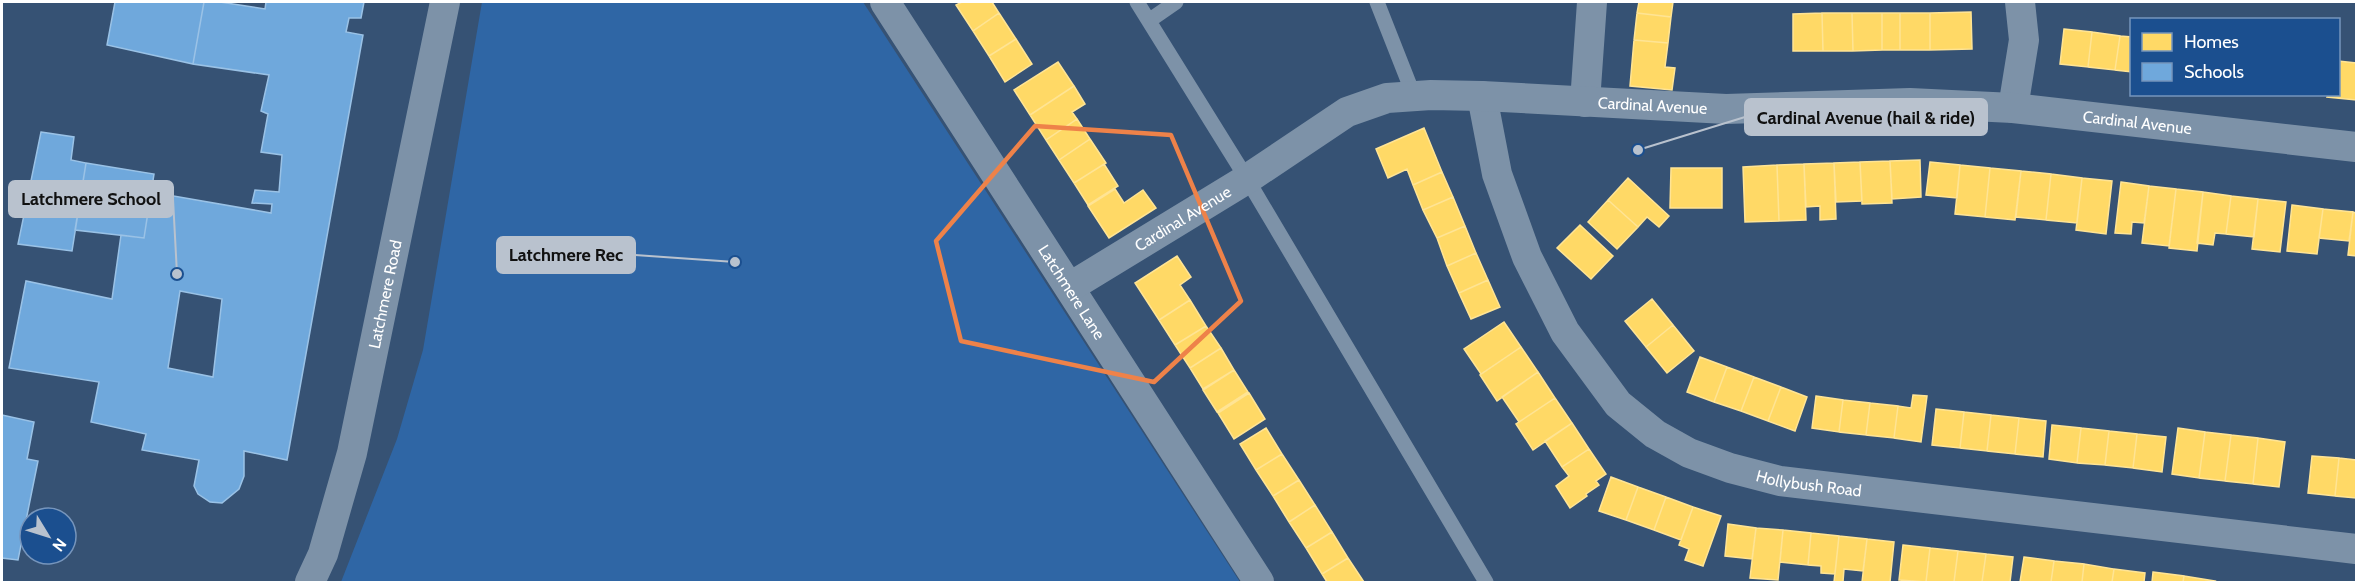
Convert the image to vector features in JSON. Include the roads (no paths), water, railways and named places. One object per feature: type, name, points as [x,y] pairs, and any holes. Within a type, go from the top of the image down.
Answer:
[{"type":"street","name":"Latchmere Road","points":[[310,582],[322,554],[352,453],[445,2]]},
{"type":"street","name":"Latchmere Lane","points":[[885,2],[1259,582]]},
{"type":"street","points":[[1585,102],[1592,2]]},
{"type":"street","points":[[2013,108],[2024,40],[2020,2]]},
{"type":"street","name":"Cardinal Avenue","points":[[1070,287],[1247,179],[1347,112],[1387,98],[1482,96],[1726,109],[1910,103],[2013,108],[2356,147]]},
{"type":"street","name":"Hollybush Road","points":[[1482,96],[1497,174],[1527,257],[1565,332],[1618,404],[1655,434],[1689,453],[1730,468],[1780,481],[2356,549]]},
{"type":"lane","points":[[1137,2],[1247,179],[1486,582]]},
{"type":"lane","points":[[1150,20],[1176,2]]},
{"type":"lane","points":[[1377,2],[1413,96]]},
{"type":"place","name":"Cardinal Avenue (hail & ride)","points":[[1638,150]]},
{"type":"place","name":"Latchmere Rec","points":[[735,262]]},
{"type":"place","name":"Latchmere School","points":[[177,274]]}]
